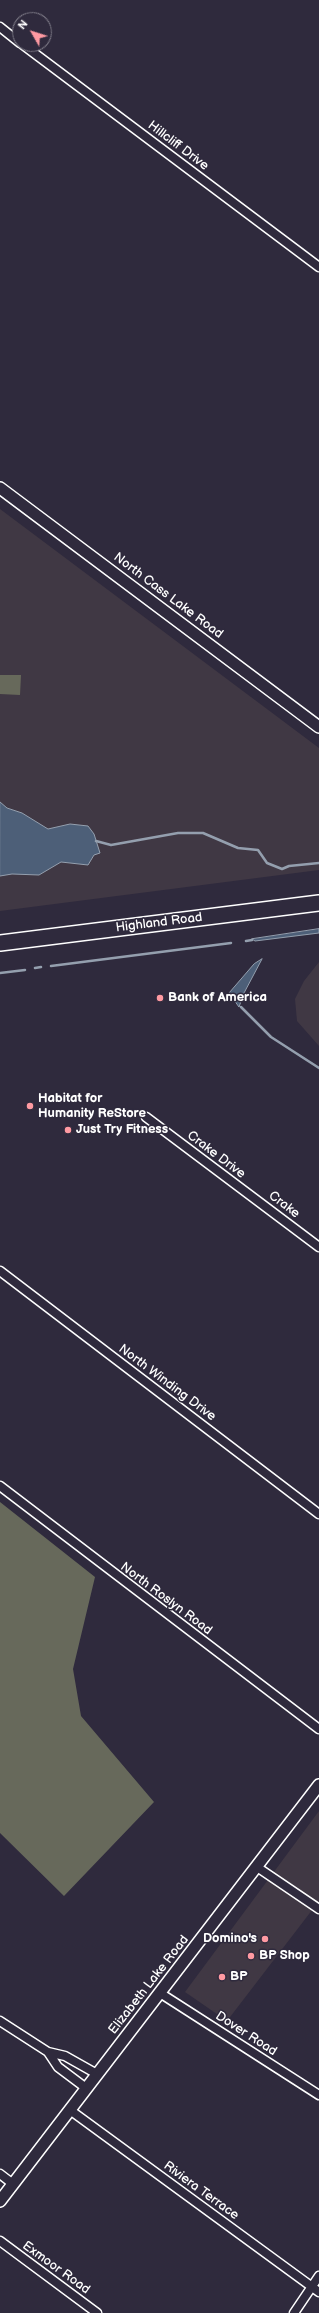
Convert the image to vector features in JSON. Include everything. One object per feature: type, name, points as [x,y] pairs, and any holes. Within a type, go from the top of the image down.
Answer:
[{"type":"highway","name":"Highland Road","points":[[0,943],[319,903]]},
{"type":"main road","name":"North Cass Lake Road","points":[[0,488],[319,727]]},
{"type":"main road","name":"Elizabeth Lake Road","points":[[0,2202],[319,1785]]},
{"type":"street","name":"Hillcliff Drive","points":[[0,27],[12,36]]},
{"type":"street","name":"Hillcliff Drive","points":[[33,52],[319,267]]},
{"type":"street","name":"Crake Drive","points":[[146,1117],[253,1197]]},
{"type":"street","name":"Crake","points":[[253,1197],[319,1247]]},
{"type":"street","name":"North Winding Drive","points":[[0,1271],[319,1514]]},
{"type":"street","name":"North Roslyn Road","points":[[0,1486],[319,1729]]},
{"type":"street","points":[[257,1867],[319,1909]]},
{"type":"street","name":"Dover Road","points":[[160,1993],[319,2095]]},
{"type":"street","points":[[0,2021],[48,2052],[65,2056],[97,2074]]},
{"type":"street","points":[[48,2052],[58,2067],[86,2088]]},
{"type":"street","name":"Riviera Terrace","points":[[70,2110],[319,2292]]},
{"type":"street","points":[[0,2174],[13,2184]]},
{"type":"street","name":"Exmoor Road","points":[[0,2241],[97,2313]]},
{"type":"street","points":[[294,2313],[319,2276]]},
{"type":"shaded area","points":[[0,509],[319,748],[319,870],[0,911]]},
{"type":"shaded area","points":[[319,962],[319,1046],[297,1021],[295,999],[304,981]]},
{"type":"shaded area","points":[[319,1811],[319,1901],[227,2021],[185,1992]]},
{"type":"green space","points":[[0,675],[21,675],[20,695],[0,694]]},
{"type":"green space","points":[[0,1502],[95,1577],[73,1669],[81,1716],[154,1802],[64,1896],[0,1833]]},
{"type":"water","points":[[0,802],[7,808],[22,813],[48,829],[70,824],[88,826],[94,834],[100,853],[94,855],[88,865],[61,862],[39,875],[12,874],[0,876]]},
{"type":"water","points":[[319,929],[319,933],[255,941],[252,939]]},
{"type":"water","points":[[262,959],[244,993],[239,1007],[229,993],[254,964]]},
{"type":"waterway","points":[[96,841],[111,845],[178,833],[203,833],[238,848],[258,850],[267,863],[282,869],[289,866],[319,863]]},
{"type":"waterway","points":[[246,941],[252,940]]},
{"type":"waterway","points":[[51,966],[231,943]]},
{"type":"waterway","points":[[35,968],[41,967]]},
{"type":"waterway","points":[[0,973],[25,970]]},
{"type":"waterway","points":[[241,1007],[271,1037],[319,1068]]},
{"type":"place","name":"Bank of America","points":[[160,998]]},
{"type":"place","name":"Habitat for Humanity ReStore","points":[[30,1106]]},
{"type":"place","name":"Just Try Fitness","points":[[68,1130]]},
{"type":"place","name":"Domino's","points":[[265,1939]]},
{"type":"place","name":"BP Shop","points":[[251,1956]]},
{"type":"place","name":"BP","points":[[222,1977]]}]
